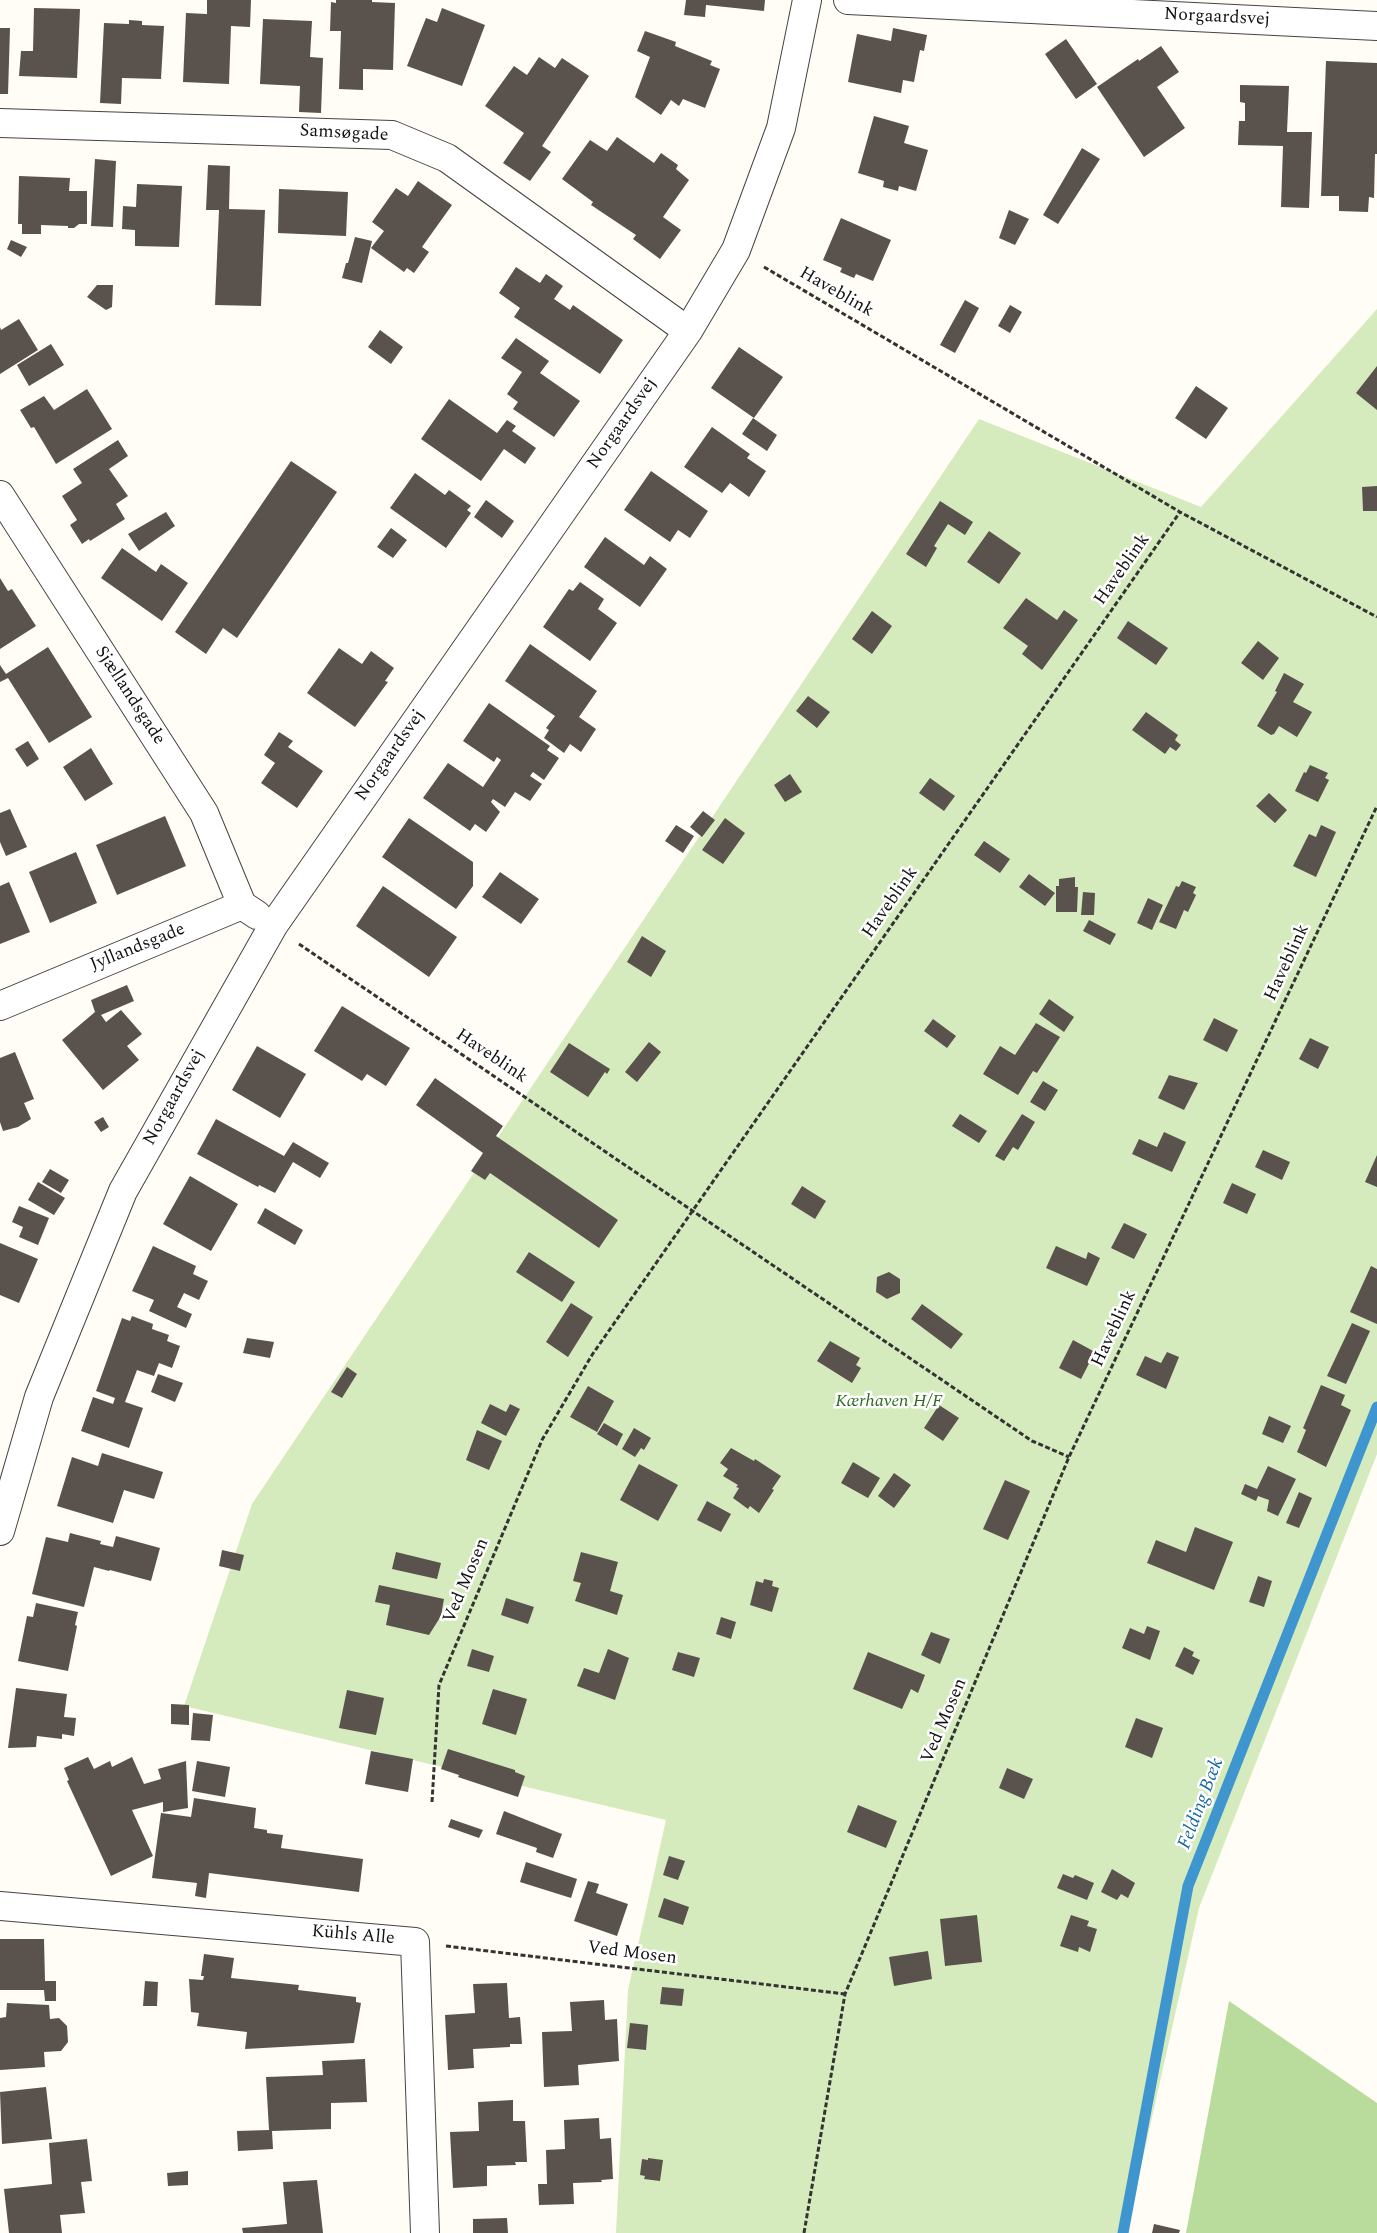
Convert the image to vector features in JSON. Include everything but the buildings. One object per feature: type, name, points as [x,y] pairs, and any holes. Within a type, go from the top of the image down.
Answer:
[{"type":"street","name":"Norgaardsvej","points":[[0,1531],[39,1397],[123,1191],[273,926],[688,331],[736,250],[781,128],[807,0]]},
{"type":"street","name":"Norgaardsvej","points":[[848,0],[1377,26]]},
{"type":"street","name":"Samsøgade","points":[[0,123],[392,135],[447,158],[688,331]]},
{"type":"street","name":"Sjællandsgade","points":[[0,495],[204,813],[242,905]]},
{"type":"street","points":[[242,905],[273,926]]},
{"type":"street","name":"Jyllandsgade","points":[[0,1006],[242,905]]},
{"type":"street","name":"Kühls Alle","points":[[0,1906],[415,1942],[425,2233]]},
{"type":"path","name":"Haveblink","points":[[736,250],[1180,512],[1377,617]]},
{"type":"path","name":"Haveblink","points":[[509,1518],[542,1440],[592,1355],[1180,512]]},
{"type":"path","name":"Haveblink","points":[[273,926],[1032,1441],[1069,1457],[1377,806]]},
{"type":"path","name":"Ved Mosen","points":[[804,2233],[845,1994],[1069,1457]]},
{"type":"path","name":"Ved Mosen","points":[[432,1802],[439,1685],[509,1518]]},
{"type":"path","name":"Ved Mosen","points":[[415,1942],[845,1994]]},
{"type":"green space","name":"Kærhaven H/F","points":[[1377,309],[1377,1454],[1199,1908],[1126,2233],[616,2233],[628,1990],[666,1820],[184,1706],[252,1504],[979,419],[1201,507]]},
{"type":"green space","points":[[1229,2001],[1377,2103],[1377,2233],[1186,2233]]},
{"type":"waterway","name":"Felding Bæk","points":[[1123,2233],[1188,1886],[1377,1407]]}]
